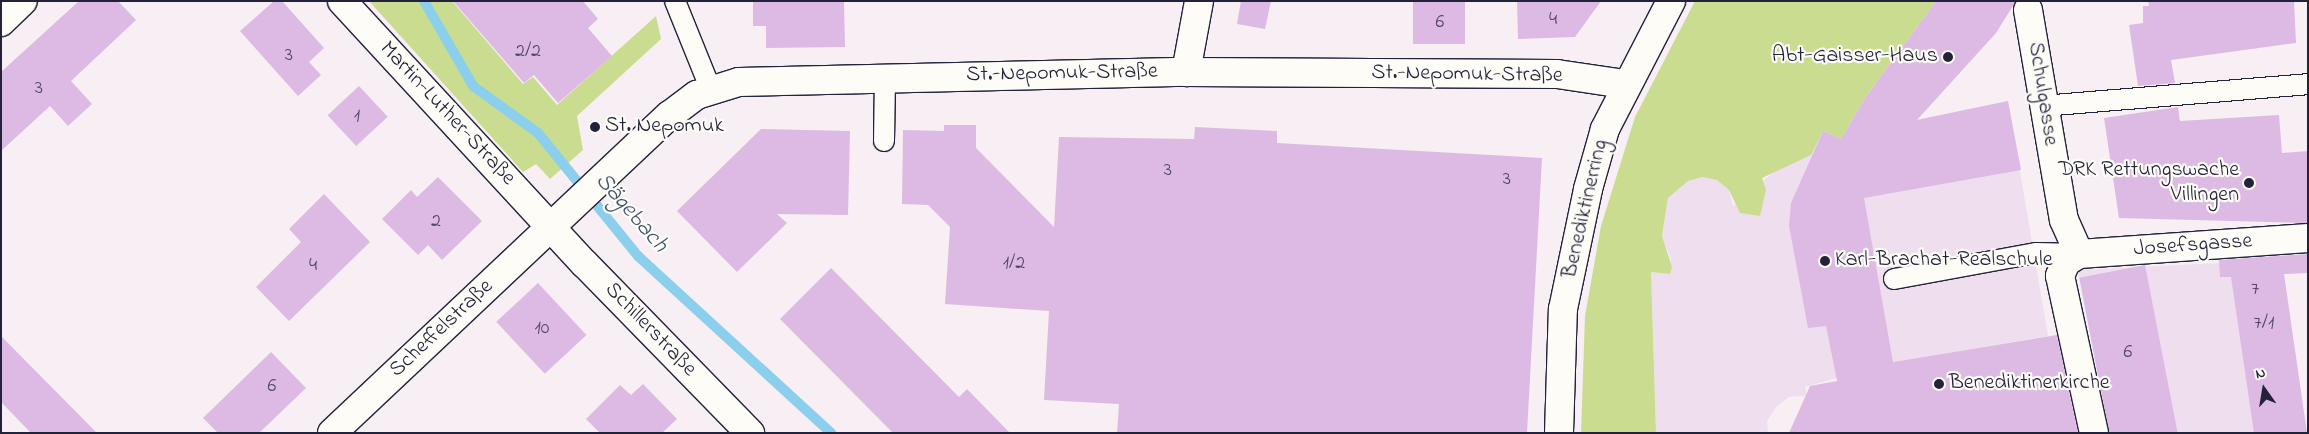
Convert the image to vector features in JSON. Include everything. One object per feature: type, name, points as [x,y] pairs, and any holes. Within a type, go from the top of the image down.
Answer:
[{"type":"street","points":[[1,22],[23,1]]},
{"type":"street","name":"Martin-Luther-Straße","points":[[342,1],[552,226]]},
{"type":"street","points":[[1186,72],[1199,1]]},
{"type":"street","name":"Benediktinerring","points":[[1558,433],[1563,309],[1593,172],[1605,128],[1625,84],[1672,1]]},
{"type":"street","name":"Schulgasse","points":[[2028,10],[2042,106],[2064,220],[2079,254]]},
{"type":"street","name":"St.-Nepomuk-Straße","points":[[552,226],[608,170],[677,110],[711,90],[770,79],[1186,72],[1557,74],[1625,84]]},
{"type":"street","name":"Scheffelstraße","points":[[332,433],[552,226]]},
{"type":"street","name":"Schillerstraße","points":[[552,226],[750,433]]},
{"type":"street","name":"Josefsgasse","points":[[2079,254],[2308,238]]},
{"type":"street","points":[[2079,254],[2066,262],[2060,276],[2094,433]]},
{"type":"lane","points":[[675,1],[711,90]]},
{"type":"lane","points":[[884,141],[885,77]]},
{"type":"lane","points":[[2042,106],[2308,84]]},
{"type":"lane","points":[[1894,279],[2036,253],[2079,254]]},
{"type":"shaded area","points":[[1907,38],[1939,77],[1906,122],[2008,101],[2048,336],[1893,362],[1805,387],[1807,396],[1789,397],[1776,407],[1767,421],[1768,433],[1656,433],[1651,272],[1670,274],[1671,259],[1662,237],[1668,198],[1688,181],[1702,177],[1717,180],[1729,190],[1733,206],[1823,131],[1841,139]]},
{"type":"shaded area","points":[[2280,260],[2298,372],[2288,373],[2303,433],[2108,433],[2078,270]]},
{"type":"green space","points":[[369,1],[452,1],[523,84],[533,77],[557,105],[656,16],[661,39],[577,116],[583,150],[550,179],[536,164],[523,172]]},
{"type":"green space","points":[[1695,1],[1936,1],[1865,98],[1841,139],[1823,131],[1811,155],[1762,178],[1766,190],[1760,216],[1740,213],[1729,190],[1717,180],[1702,177],[1688,181],[1668,198],[1662,236],[1672,267],[1670,274],[1651,272],[1656,433],[1581,433],[1585,316],[1601,226],[1635,117]]},
{"type":"building","points":[[79,1],[118,1],[136,20],[71,81],[92,104],[68,126],[50,106],[1,151],[1,72]]},
{"type":"building","points":[[274,1],[282,1],[324,48],[309,62],[321,75],[298,96],[240,31]]},
{"type":"building","points":[[453,1],[583,1],[598,19],[588,28],[612,56],[558,103],[534,75],[524,83]]},
{"type":"building","points":[[753,1],[844,1],[845,47],[766,48],[766,26],[753,26]]},
{"type":"building","points":[[1241,1],[1271,1],[1265,29],[1237,24]]},
{"type":"building","points":[[1413,1],[1465,1],[1465,44],[1413,44]]},
{"type":"building","points":[[1517,1],[1601,1],[1575,37],[1518,39]]},
{"type":"building","points":[[1936,1],[2016,1],[1996,33],[1917,120],[2008,101],[2021,170],[1864,198],[1893,362],[2057,335],[2078,433],[1789,433],[1810,386],[1837,381],[1826,326],[1808,328],[1789,226],[1791,203],[1823,131],[1841,139],[1865,98]]},
{"type":"building","points":[[2148,1],[2294,1],[2296,43],[2171,60],[2175,83],[2138,86],[2129,25],[2143,23],[2143,6],[2149,6]]},
{"type":"building","points":[[359,86],[388,117],[356,146],[328,115]]},
{"type":"building","points":[[2178,107],[2180,121],[2279,115],[2282,153],[2308,151],[2308,223],[2119,218],[2104,118]]},
{"type":"building","points":[[944,125],[976,125],[976,148],[1054,227],[1059,137],[1194,139],[1195,127],[1277,131],[1277,143],[1542,158],[1527,433],[1117,433],[1119,404],[1044,400],[1049,311],[945,304],[950,227],[928,205],[902,204],[903,130],[944,131]]},
{"type":"building","points":[[761,129],[850,131],[848,215],[777,214],[787,223],[737,272],[677,211]]},
{"type":"building","points":[[438,177],[482,221],[442,260],[428,245],[418,255],[382,219],[411,190],[417,197]]},
{"type":"building","points":[[324,194],[370,242],[289,321],[256,287],[301,242],[289,229]]},
{"type":"building","points":[[2308,254],[2308,273],[2284,274],[2307,433],[2254,433],[2231,277],[2220,277],[2219,260]]},
{"type":"building","points":[[2145,265],[2178,433],[2109,433],[2079,278]]},
{"type":"building","points":[[831,268],[959,397],[967,389],[1010,433],[893,433],[780,319]]},
{"type":"building","points":[[538,283],[586,335],[545,374],[496,322]]},
{"type":"building","points":[[1,336],[97,433],[31,433],[1,402]]},
{"type":"building","points":[[271,352],[306,388],[259,433],[218,433],[203,418]]},
{"type":"building","points":[[643,384],[677,419],[662,433],[600,433],[586,419],[620,385],[631,395]]},
{"type":"waterway","name":"Sägebach","points":[[424,1],[473,86],[538,133],[638,256],[831,433]]},
{"type":"place","name":"Abt-Gaisser-Haus","points":[[1948,57]]},
{"type":"place","name":"St. Nepomuk","points":[[595,127]]},
{"type":"place","name":"DRK Rettungswache Villingen","points":[[2249,183]]},
{"type":"place","name":"Karl-Brachat-Realschule","points":[[1825,261]]},
{"type":"place","name":"Benediktinerkirche","points":[[1939,384]]}]
